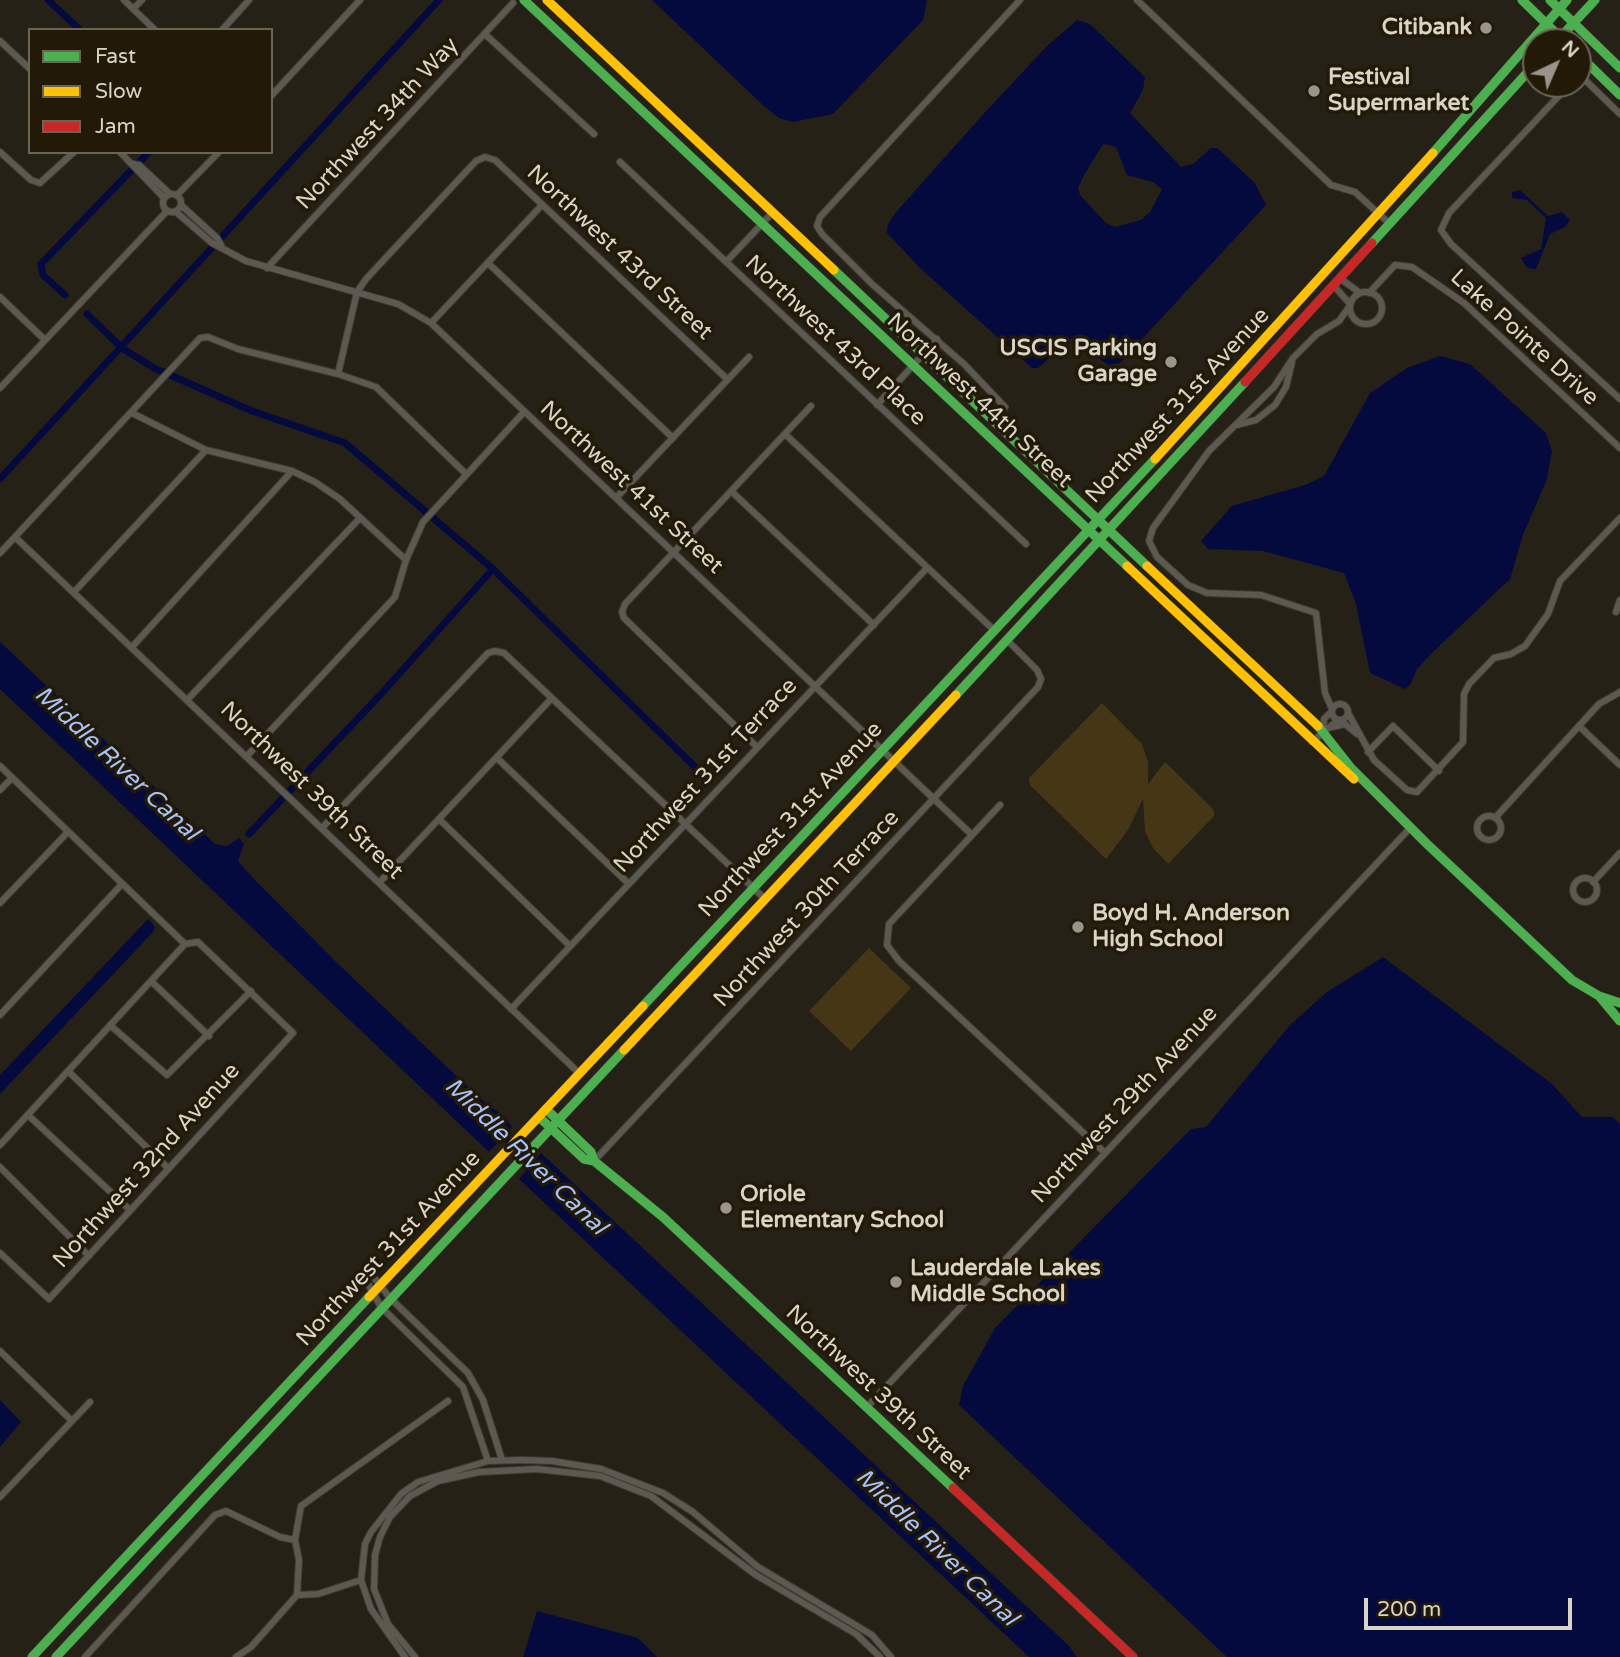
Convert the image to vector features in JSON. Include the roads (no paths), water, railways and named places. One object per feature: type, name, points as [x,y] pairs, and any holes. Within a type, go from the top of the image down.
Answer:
[{"type":"main road","name":"Northwest 44th Street","points":[[524,0],[996,445],[1090,530],[1312,742],[1410,828],[1572,980],[1599,996],[1620,1003]]},
{"type":"main road","name":"Northwest 44th Street","points":[[547,0],[1099,520],[1327,729],[1351,768],[1410,828]]},
{"type":"main road","points":[[1522,0],[1550,28]]},
{"type":"main road","points":[[1550,0],[1620,68]]},
{"type":"main road","name":"Northwest 31st Avenue","points":[[33,1657],[1090,530],[1379,214],[1567,0]]},
{"type":"main road","points":[[1570,28],[1595,0]]},
{"type":"main road","points":[[1592,68],[1620,95]]},
{"type":"main road","name":"Northwest 31st Avenue","points":[[56,1657],[1110,530],[1522,78]]},
{"type":"main road","points":[[996,445],[1007,433]]},
{"type":"main road","name":"Northwest 44th Street","points":[[1599,996],[1620,1021]]},
{"type":"main road","name":"Northwest 39th Street","points":[[543,1113],[584,1160],[594,1161],[663,1217],[1133,1657]]},
{"type":"street","points":[[124,0],[153,28]]},
{"type":"street","points":[[133,9],[142,0]]},
{"type":"street","points":[[224,28],[249,0]]},
{"type":"street","points":[[273,94],[360,0]]},
{"type":"street","name":"Northwest 44th Street","points":[[1005,407],[937,339],[872,284],[817,226],[820,217],[1020,0]]},
{"type":"street","points":[[1137,0],[1331,185],[1355,192],[1390,224]]},
{"type":"street","name":"Northwest 34th Way","points":[[267,268],[513,3]]},
{"type":"street","points":[[486,35],[594,135]]},
{"type":"street","points":[[0,41],[28,67]]},
{"type":"street","points":[[1592,88],[1620,114]]},
{"type":"street","points":[[1557,98],[1440,227],[1443,236],[1620,399]]},
{"type":"street","points":[[0,152],[31,180],[40,183],[72,154]]},
{"type":"street","points":[[122,155],[151,181],[170,196],[181,205],[176,212],[167,211],[163,205],[170,196],[217,154]]},
{"type":"street","name":"Northwest 43rd Street","points":[[357,292],[367,277],[467,170],[485,157],[495,160],[727,379]]},
{"type":"street","name":"Northwest 43rd Place","points":[[620,162],[1026,544]]},
{"type":"street","name":"Northwest 41st Street","points":[[181,205],[199,227]]},
{"type":"street","points":[[431,323],[542,205]]},
{"type":"street","points":[[0,388],[167,211]]},
{"type":"street","name":"Northwest 41st Street","points":[[176,212],[246,261],[398,304],[431,323],[971,834]]},
{"type":"street","points":[[726,262],[772,212]]},
{"type":"street","points":[[489,264],[673,438]]},
{"type":"street","name":"Lake Pointe Drive","points":[[1369,293],[1395,265],[1412,267],[1464,303],[1620,448]]},
{"type":"street","points":[[1337,283],[1360,293],[1369,293],[1380,300],[1380,316],[1370,324],[1353,319],[1339,321],[1317,334],[1293,358],[1274,387],[1209,452],[1153,528],[1149,541],[1157,557],[1188,585],[1206,593],[1261,595],[1316,613],[1325,693],[1333,708],[1357,734],[1368,752],[1406,789],[1417,792],[1463,742],[1464,694],[1469,684],[1494,658],[1511,654],[1525,646],[1548,614],[1560,581],[1620,518]]},
{"type":"street","points":[[1337,283],[1350,306],[1353,319]]},
{"type":"street","points":[[338,374],[357,292]]},
{"type":"street","points":[[1339,321],[1360,293]]},
{"type":"street","points":[[0,297],[45,340]]},
{"type":"street","points":[[0,553],[200,338],[208,337],[238,349],[338,374],[376,387],[466,474]]},
{"type":"street","points":[[877,405],[937,339]]},
{"type":"street","points":[[617,498],[749,357]]},
{"type":"street","points":[[1235,426],[1256,420],[1275,405],[1286,387],[1293,358]]},
{"type":"street","points":[[757,747],[624,618],[622,612],[625,604],[811,406]]},
{"type":"street","points":[[246,757],[395,597],[423,522],[524,412]]},
{"type":"street","points":[[131,413],[206,450],[292,471],[340,499],[407,560]]},
{"type":"street","points":[[785,434],[995,631]]},
{"type":"street","points":[[74,592],[206,450]]},
{"type":"street","points":[[132,647],[292,471]]},
{"type":"street","points":[[731,491],[874,625]]},
{"type":"street","points":[[188,699],[360,518]]},
{"type":"street","name":"Northwest 39th Street","points":[[15,537],[580,1074]]},
{"type":"street","name":"Northwest 31st Terrace","points":[[511,1009],[927,568]]},
{"type":"street","points":[[1616,611],[1620,600]]},
{"type":"street","name":"Northwest 30th Terrace","points":[[594,1161],[1038,687],[1041,679],[1037,670],[1007,640]]},
{"type":"street","points":[[322,828],[488,653],[495,651],[504,653],[764,898]]},
{"type":"street","points":[[1495,818],[1598,704],[1620,692]]},
{"type":"street","points":[[379,883],[498,759],[551,699]]},
{"type":"street","points":[[1327,729],[1324,719],[1333,708],[1344,705],[1345,719]]},
{"type":"street","points":[[1312,742],[1345,719]]},
{"type":"street","points":[[1368,752],[1393,726],[1439,771]]},
{"type":"street","points":[[1579,726],[1620,765]]},
{"type":"street","points":[[498,759],[629,884]]},
{"type":"street","points":[[0,766],[185,944]]},
{"type":"street","points":[[0,790],[12,778]]},
{"type":"street","points":[[1000,805],[889,924],[887,945],[900,961],[1104,1152]]},
{"type":"street","points":[[440,820],[570,946]]},
{"type":"street","name":"Northwest 29th Avenue","points":[[867,1407],[1410,828]]},
{"type":"street","points":[[0,903],[68,832]]},
{"type":"street","points":[[1593,882],[1620,853]]},
{"type":"street","points":[[0,1015],[122,884]]},
{"type":"street","points":[[0,1144],[68,1071],[110,1025],[185,944],[198,942],[251,991],[167,1076],[110,1025]]},
{"type":"street","points":[[151,981],[209,1036]]},
{"type":"street","name":"Northwest 32nd Avenue","points":[[0,1253],[49,1299],[293,1033],[251,991]]},
{"type":"street","points":[[68,1071],[168,1168]]},
{"type":"street","points":[[27,1115],[130,1210]]},
{"type":"street","points":[[0,1167],[89,1255]]},
{"type":"street","points":[[488,1461],[463,1387],[382,1307],[362,1273],[372,1275],[390,1298],[468,1373],[483,1400],[502,1460]]},
{"type":"street","points":[[0,1351],[72,1421]]},
{"type":"street","points":[[236,1657],[251,1647],[297,1595],[299,1560],[295,1539],[301,1506],[398,1440],[448,1401]]},
{"type":"street","points":[[0,1497],[90,1402]]},
{"type":"street","points":[[405,1657],[371,1609],[361,1580],[365,1544],[383,1514],[401,1494],[418,1482],[441,1473],[502,1460],[552,1461],[589,1467],[655,1489],[693,1512],[758,1567],[872,1635],[891,1657]]},
{"type":"street","points":[[415,1657],[388,1624],[373,1589],[375,1555],[390,1517],[410,1496],[438,1480],[479,1472],[537,1469],[600,1476],[651,1496],[755,1575],[856,1634],[880,1657]]},
{"type":"street","points":[[85,1657],[215,1515],[226,1511],[280,1537],[295,1539]]},
{"type":"street","points":[[297,1595],[318,1594],[361,1580]]},
{"type":"water","points":[[652,0],[927,0],[923,20],[833,114],[793,122],[779,118],[765,107]]},
{"type":"water","points":[[1077,20],[1090,24],[1145,77],[1143,90],[1130,113],[1181,167],[1193,164],[1211,148],[1217,148],[1255,183],[1266,205],[1120,363],[1108,365],[1072,338],[1038,368],[1032,368],[921,269],[887,233],[888,224],[897,211],[1046,47]],"holes":[[[1103,144],[1116,147],[1127,175],[1153,182],[1162,189],[1150,212],[1141,220],[1115,227],[1106,223],[1080,195],[1078,188]]]},
{"type":"water","points":[[1520,190],[1548,216],[1562,212],[1570,220],[1565,227],[1550,234],[1536,269],[1527,268],[1521,258],[1541,249],[1546,218],[1527,200],[1512,198],[1512,192]]},
{"type":"water","points":[[1440,356],[1470,364],[1546,433],[1552,451],[1547,479],[1523,535],[1510,579],[1432,653],[1417,669],[1410,685],[1405,689],[1370,673],[1356,604],[1344,573],[1263,551],[1208,549],[1201,541],[1232,506],[1305,485],[1324,476],[1370,393],[1407,368]]},
{"type":"water","points":[[0,642],[215,844],[227,846],[239,838],[244,844],[238,861],[253,878],[336,962],[482,1100],[506,1118],[512,1127],[489,1152],[0,689]]},
{"type":"water","points":[[148,919],[155,927],[153,932],[0,1094],[0,1075]]},
{"type":"water","points":[[1383,957],[1552,1084],[1582,1117],[1613,1117],[1620,1124],[1620,1657],[1227,1657],[959,1405],[963,1386],[995,1328],[1191,1129],[1206,1127],[1290,1025],[1327,992]]},
{"type":"water","points":[[541,1153],[1069,1646],[1077,1657],[1029,1657],[519,1179]]},
{"type":"water","points":[[0,1400],[21,1422],[0,1447]]},
{"type":"water","points":[[537,1611],[638,1638],[657,1657],[523,1657]]},
{"type":"waterway","points":[[48,0],[78,28]]},
{"type":"waterway","points":[[0,479],[439,0]]},
{"type":"waterway","points":[[65,295],[43,275],[41,264],[147,154]]},
{"type":"waterway","points":[[87,314],[122,348],[154,368],[252,411],[345,443],[493,569],[381,694],[249,834]]},
{"type":"waterway","points":[[493,569],[696,768]]},
{"type":"waterway","name":"Middle River Canal","points":[[497,1130],[537,1167]]},
{"type":"place","name":"Citibank","points":[[1486,28]]},
{"type":"place","name":"Festival Supermarket","points":[[1314,91]]},
{"type":"place","name":"USCIS Parking Garage","points":[[1171,362]]},
{"type":"place","name":"Boyd H. Anderson High School","points":[[1078,927]]},
{"type":"place","name":"Oriole Elementary School","points":[[726,1208]]},
{"type":"place","name":"Lauderdale Lakes Middle School","points":[[896,1282]]}]
